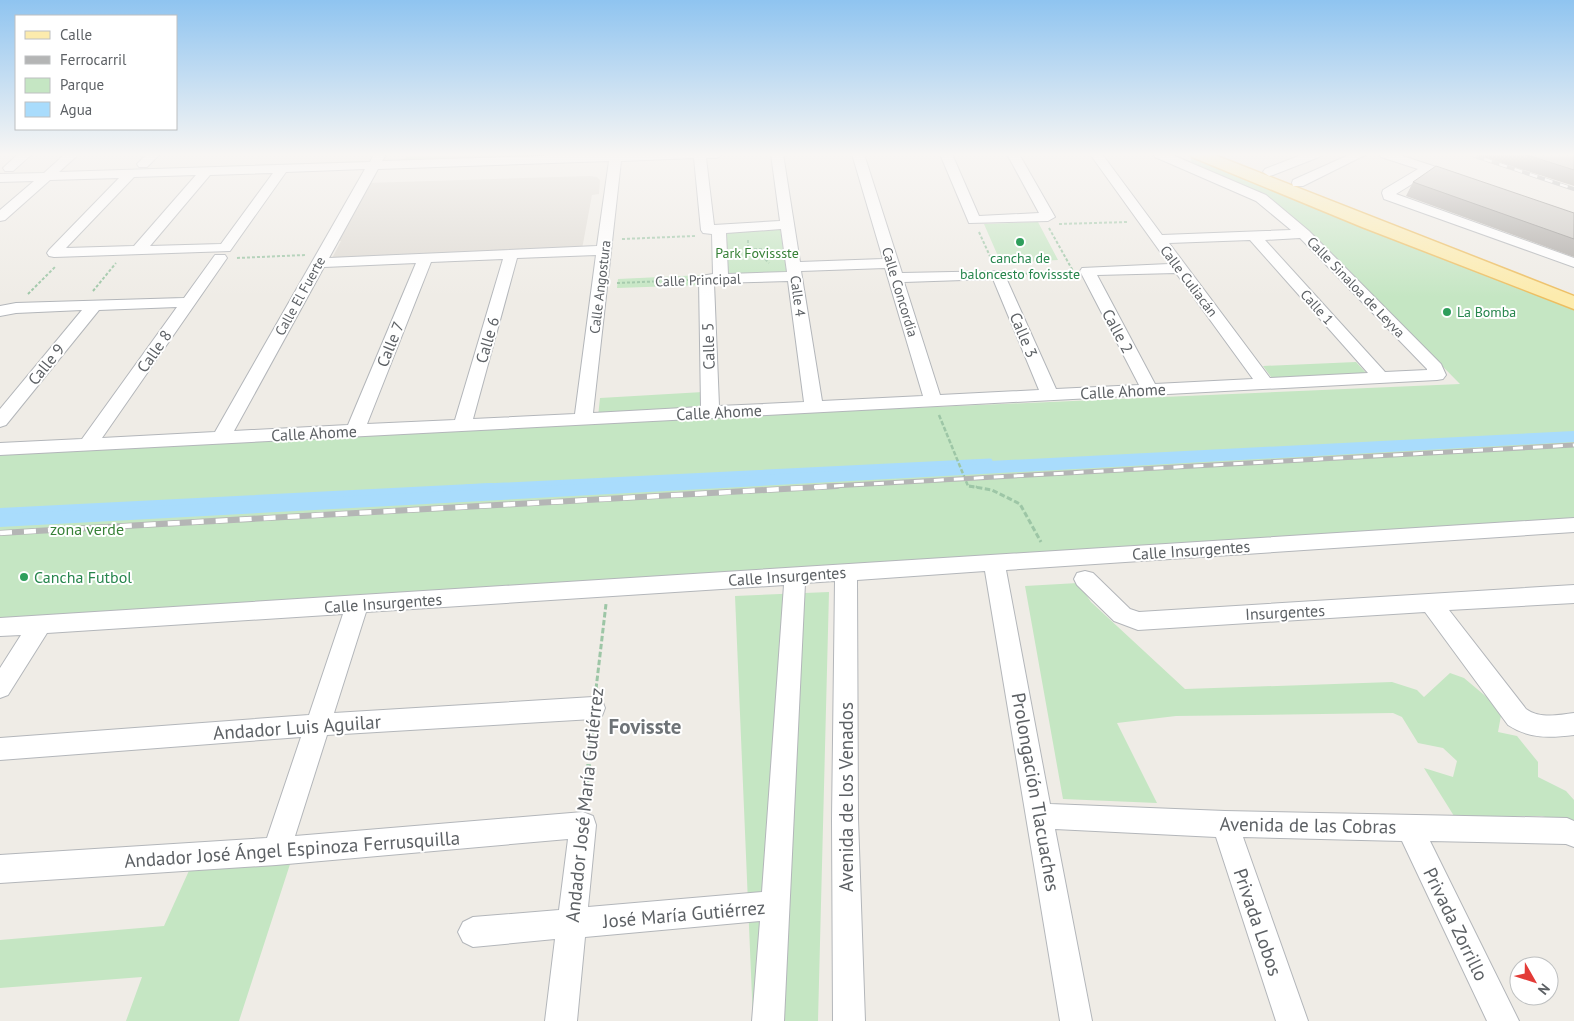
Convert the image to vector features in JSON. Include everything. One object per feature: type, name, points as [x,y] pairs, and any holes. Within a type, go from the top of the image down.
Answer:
[{"type":"main road","points":[[1315,202],[1574,303]]},
{"type":"main road","points":[[1347,202],[1574,287]]},
{"type":"street","points":[[0,216],[17,202]]},
{"type":"street","points":[[61,253],[107,202]]},
{"type":"street","points":[[132,251],[178,202]]},
{"type":"street","name":"Calle 8","points":[[88,444],[260,202]]},
{"type":"street","name":"Calle El Fuerte","points":[[221,437],[353,202]]},
{"type":"street","name":"Calle Angostura","points":[[583,419],[610,202]]},
{"type":"street","points":[[709,202],[715,231],[788,225]]},
{"type":"street","name":"Calle 4","points":[[784,202],[814,407]]},
{"type":"street","name":"Calle Concordia","points":[[872,202],[933,401]]},
{"type":"street","points":[[966,202],[974,220],[1048,217],[1039,202]]},
{"type":"street","name":"Calle Culiacán","points":[[1131,202],[1265,384]]},
{"type":"street","name":"Calle Sinaloa de Leyva","points":[[1265,202],[1304,234],[1435,368],[1437,375]]},
{"type":"street","points":[[1405,202],[1574,263]]},
{"type":"street","name":"Calle 5","points":[[710,412],[715,231]]},
{"type":"street","points":[[1158,239],[1304,234]]},
{"type":"street","name":"Calle 1","points":[[1254,236],[1381,378]]},
{"type":"street","points":[[319,262],[511,255],[605,245]]},
{"type":"street","points":[[61,253],[132,251],[223,253]]},
{"type":"street","name":"Calle 6","points":[[462,425],[511,255]]},
{"type":"street","name":"Calle 7","points":[[355,430],[425,258]]},
{"type":"street","name":"Calle Principal","points":[[714,279],[775,277],[794,272],[891,263]]},
{"type":"street","points":[[1080,271],[1180,268]]},
{"type":"street","name":"Calle 2","points":[[1080,271],[1150,390]]},
{"type":"street","points":[[895,278],[998,274]]},
{"type":"street","name":"Calle 3","points":[[998,274],[1050,395]]},
{"type":"street","points":[[6,309],[188,302]]},
{"type":"street","name":"Calle 9","points":[[0,421],[87,306]]},
{"type":"street","name":"Calle Ahome","points":[[0,448],[1437,375]]},
{"type":"street","name":"Calle Insurgentes","points":[[0,627],[1574,525]]},
{"type":"street","name":"Prolongación Tlacuaches","points":[[994,563],[1041,816],[1076,1021]]},
{"type":"street","name":"Avenida de los Venados","points":[[846,573],[845,819],[849,1021]]},
{"type":"street","points":[[768,1021],[795,576]]},
{"type":"street","name":"Insurgentes","points":[[1085,579],[1122,614],[1138,621],[1574,594]]},
{"type":"street","points":[[1431,603],[1516,716],[1525,723],[1538,727],[1574,724]]},
{"type":"street","points":[[276,851],[356,604]]},
{"type":"street","points":[[0,688],[40,625]]},
{"type":"street","name":"Andador Luis Aguilar","points":[[0,749],[317,725],[594,708]]},
{"type":"street","name":"Avenida de las Cobras","points":[[1041,816],[1225,824],[1566,831],[1574,834]]},
{"type":"street","name":"Privada Lobos","points":[[1225,824],[1292,1021]]},
{"type":"street","name":"Andador José Ángel Espinoza Ferrusquilla","points":[[0,870],[276,851],[583,825]]},
{"type":"street","name":"Andador José María Gutiérrez","points":[[561,1021],[583,825]]},
{"type":"street","name":"Privada Zorrillo","points":[[1409,827],[1503,1021]]},
{"type":"street","name":"José María Gutiérrez","points":[[473,932],[775,905]]},
{"type":"path","points":[[974,220],[998,274],[1080,271]]},
{"type":"path","points":[[1080,271],[1046,225],[1145,221]]},
{"type":"path","points":[[605,245],[715,231],[724,238],[748,237],[748,250],[764,249],[766,260],[774,268],[775,277]]},
{"type":"path","points":[[87,306],[132,251]]},
{"type":"path","points":[[6,309],[61,253]]},
{"type":"path","name":"Calle Principal","points":[[600,283],[714,279]]},
{"type":"path","points":[[933,401],[968,486],[992,490],[1020,504],[1048,560]]},
{"type":"path","name":"Andador José María Gutiérrez","points":[[583,825],[608,588]]},
{"type":"shaded area","points":[[356,202],[591,202],[582,249],[331,260],[341,241],[336,241]]},
{"type":"green space","name":"zona verde","points":[[1273,202],[1305,202],[1574,306],[1574,521],[1048,556],[0,618],[0,450],[88,444],[1460,384],[1309,231]]},
{"type":"green space","points":[[1038,222],[1058,260],[1001,263],[984,224]]},
{"type":"green space","name":"Park Fovissste","points":[[780,228],[787,276],[723,280],[720,230]]},
{"type":"green space","points":[[703,275],[703,285],[617,288],[618,279]]},
{"type":"green space","points":[[1356,362],[1369,376],[1274,381],[1263,366]]},
{"type":"green space","points":[[703,392],[703,412],[598,417],[600,398]]},
{"type":"green space","points":[[1078,583],[1091,602],[1185,689],[1392,682],[1417,690],[1424,697],[1450,673],[1464,678],[1502,710],[1498,732],[1517,736],[1538,762],[1538,777],[1566,791],[1574,800],[1574,826],[1542,816],[1454,816],[1424,768],[1453,777],[1457,761],[1443,748],[1418,743],[1402,717],[1393,713],[1176,716],[1117,723],[1157,803],[1063,799],[1025,586]]},
{"type":"green space","points":[[829,592],[818,1021],[753,1021],[735,596]]},
{"type":"green space","points":[[293,855],[239,1021],[126,1021],[142,977],[0,988],[0,940],[164,926],[192,864]]},
{"type":"water","points":[[1574,431],[1574,442],[0,527],[0,512]]},
{"type":"building","points":[[1468,202],[1541,202],[1574,213],[1574,239]]},
{"type":"waterway","points":[[466,487],[990,461]]},
{"type":"waterway","points":[[0,511],[491,486]]},
{"type":"railway","points":[[814,487],[1574,445]]},
{"type":"railway","points":[[0,533],[837,486]]},
{"type":"place","name":"cancha de baloncesto fovissste","points":[[1020,242]]},
{"type":"place","name":"La Bomba","points":[[1447,312]]},
{"type":"place","name":"Cancha Futbol","points":[[24,577]]},
{"type":"district","name":"Fovisste","points":[[645,726]]}]
